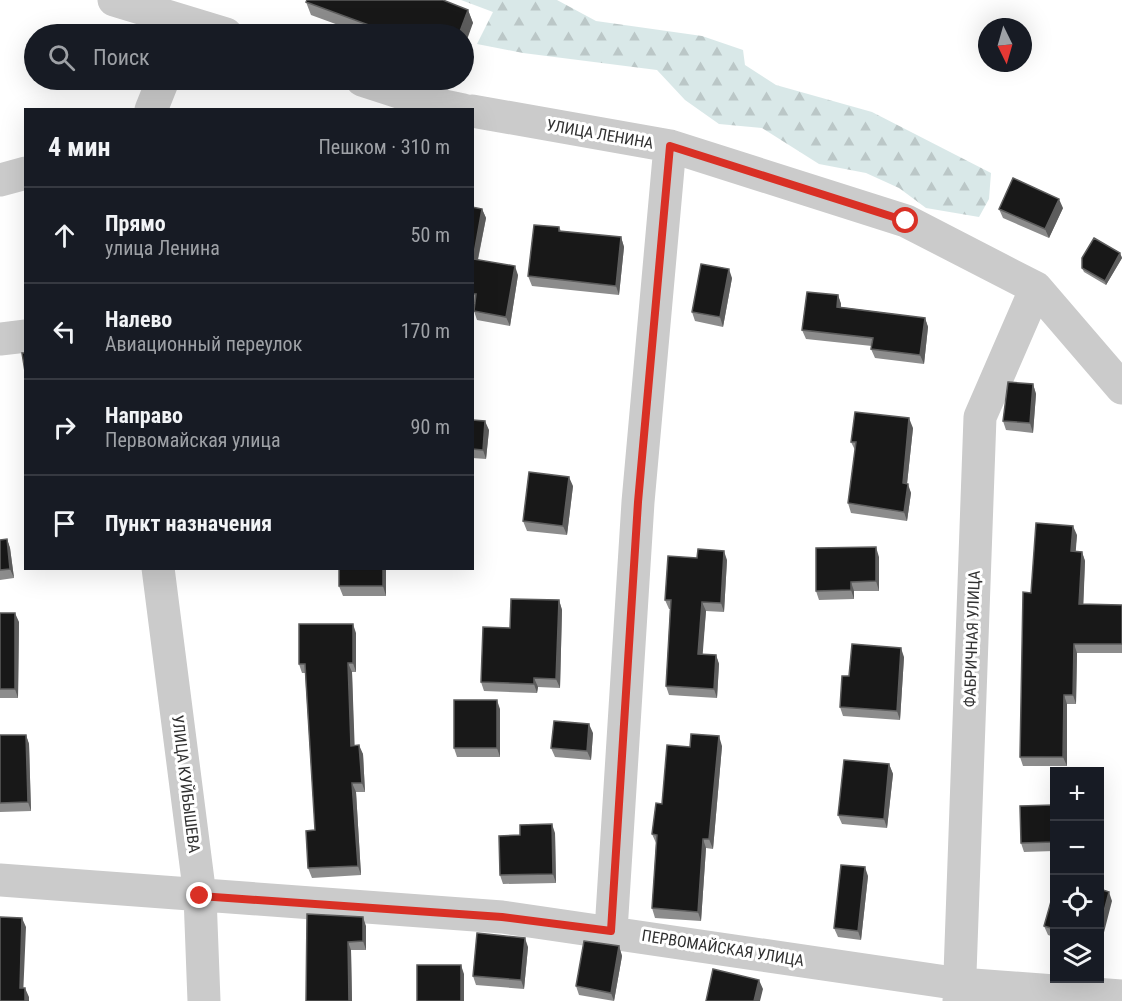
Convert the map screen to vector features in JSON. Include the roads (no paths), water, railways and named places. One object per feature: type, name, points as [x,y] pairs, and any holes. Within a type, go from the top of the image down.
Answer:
[{"type":"street","points":[[114,0],[172,24]]},
{"type":"street","points":[[153,108],[159,90]]},
{"type":"street","points":[[393,90],[454,108]]},
{"type":"street","name":"УЛИЦА ЛЕНИНА","points":[[474,111],[670,146],[906,221],[1036,288],[1122,388]]},
{"type":"street","points":[[611,931],[638,502],[670,146]]},
{"type":"street","points":[[0,180],[24,174]]},
{"type":"street","name":"ФАБРИЧНАЯ УЛИЦА","points":[[960,992],[980,417],[1036,288]]},
{"type":"street","points":[[0,339],[24,336]]},
{"type":"street","name":"УЛИЦА КУЙБЫШЕВА","points":[[158,570],[200,896],[204,1001]]},
{"type":"street","name":"ПЕРВОМАЙСКАЯ УЛИЦА","points":[[0,880],[502,917],[611,931],[960,992],[1122,996]]}]
